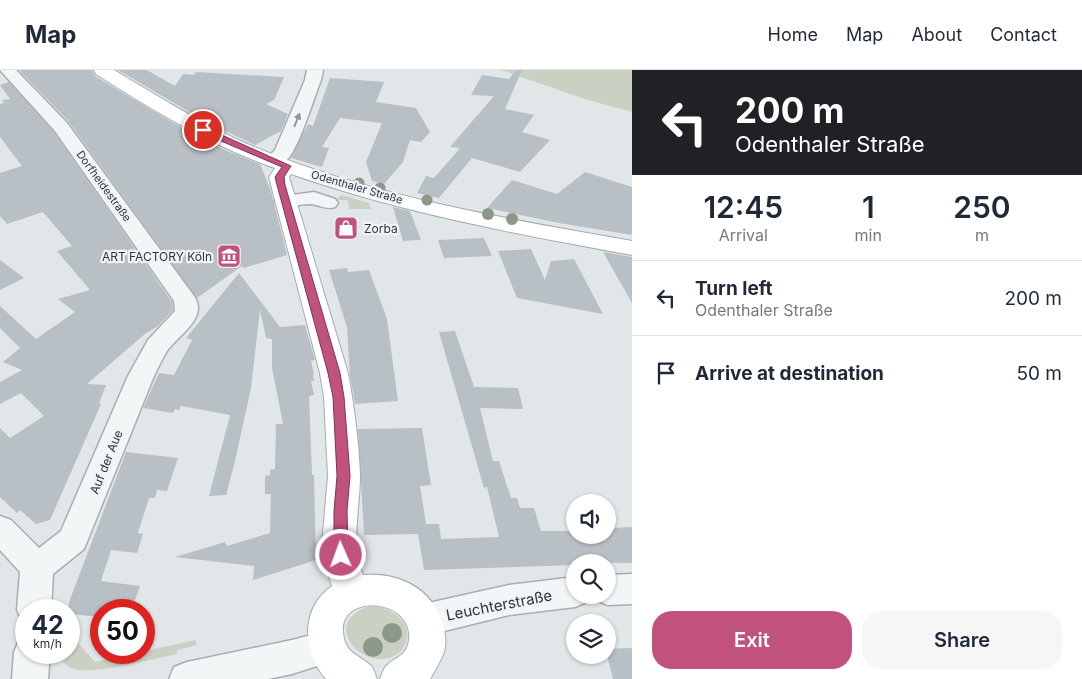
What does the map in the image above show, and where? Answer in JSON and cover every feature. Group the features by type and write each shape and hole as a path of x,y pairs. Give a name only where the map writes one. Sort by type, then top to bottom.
{"main road":[{"name":"Odenthaler Straße","path":"102,70 189,123 280,163 407,202 632,248"},
{"path":"280,163 280,177 285,201 334,373 338,397 344,476 339,544 342,565 352,592"},
{"path":"358,679 344,671 332,659 327,647 325,628 329,613 339,601 352,592 367,588 384,589 399,594 413,603 424,620 428,631 427,647 421,661 410,674 399,679"}],"street":[{"name":"Dorfheidestraße","path":"7,70 61,127 186,301 187,311"},
{"path":"280,163 280,157 314,80 315,70"},
{"path":"285,201 314,198 328,203"},
{"name":"Auf der Aue","path":"37,568 73,540 141,376 157,346 182,320 187,311"},
{"path":"0,528 37,568 35,599"},
{"path":"616,590 632,589"},
{"name":"Leuchterstraße","path":"424,620 509,600 566,593"},
{"path":"187,679 283,660 327,647"},
{"path":"30,679 31,664"}],"shaded area":[{"path":"501,70 632,70 632,112 588,100"},
{"path":"341,195 369,203 371,209 349,209 348,200 336,200"},
{"path":"371,606 388,610 402,620 406,627 408,635 406,643 400,652 388,658 374,658 362,654 352,645 347,635 347,624 355,614"},
{"path":"195,640 197,645 177,650 177,654 155,659 155,649"},
{"path":"80,645 90,656 90,664 133,664 91,670 79,670 65,664 80,664"}],"building":[{"path":"19,70 92,70 95,76 182,128 227,151 260,164 271,191 287,255 244,268 242,266 197,298 69,122"},
{"path":"118,70 147,70 175,86 183,74 194,75 196,72 284,77 274,100 266,104 288,114 281,131 255,145 206,122"},
{"path":"516,70 522,70 505,109 534,115 522,132 550,140 520,172 472,158 439,198 417,193 426,176 434,178 460,148 450,147 494,96 471,95 482,75 509,79"},
{"path":"330,78 384,82 376,102 416,108 430,132 421,142 410,140 403,162 384,184 372,181 366,162 382,123 340,118 322,147 329,148 322,167 291,158 308,124 313,126"},
{"path":"9,82 54,132 172,302 173,310 158,326 146,333 87,384 106,385 99,403 101,404 50,520 36,524 20,510 17,513 0,497 0,428 10,438 44,416 21,393 0,404 0,382 22,370 3,362 20,348 0,328 0,306 36,339 75,312 58,299 90,290 57,251 72,246 43,212 7,224 0,216 0,173 22,166 0,137 0,104 4,103 2,100 10,99 0,85"},
{"path":"585,172 632,187 632,235 559,223 487,208 512,180 557,194"},
{"path":"393,207 410,211 421,240 403,241"},
{"path":"484,238 492,256 444,258 438,240"},
{"path":"531,249 545,280 551,261 574,259 603,314 517,298 498,251"},
{"path":"603,252 632,257 632,303"},
{"path":"0,260 24,278 0,290"},
{"path":"347,268 348,272 369,270 387,319 398,401 355,404 350,376 347,327 329,270"},
{"path":"239,273 280,327 305,325 315,360 311,361 314,381 311,381 314,395 309,396 312,475 314,475 316,560 253,580 254,566 175,557 225,542 227,546 270,533 271,494 265,494 265,476 270,475 270,470 275,469 276,424 283,424 272,368 272,339 266,338 260,310 251,388 226,495 209,496 230,415 181,406 179,410 175,409 173,413 143,408 159,373 174,375 192,340 186,338"},
{"path":"455,331 474,387 518,388 523,409 480,408 493,461 499,461 511,498 517,498 520,508 534,508 541,531 566,531 566,544 616,544 616,528 632,527 632,563 616,563 616,554 566,554 566,565 424,570 418,534 364,535 358,429 422,428 431,485 420,486 426,524 439,524 441,539 499,537 487,487 484,488 439,332"},
{"path":"126,452 178,458 167,491 157,490 155,498 149,498 138,533 143,534 137,553 111,550 101,581 140,586 135,599 90,599 90,616 80,615 80,599 70,599"},
{"path":"632,648 632,679 613,679 609,664 616,664 616,649"}],"place":[{"name":"Zorba","path":"346,228"},
{"name":"ART FACTORY Köln","path":"229,256"}],"route":[{"path":"203,130 287,166 280,177 281,185 334,373 338,397 344,476 340,511 339,544 341,555"}]}
